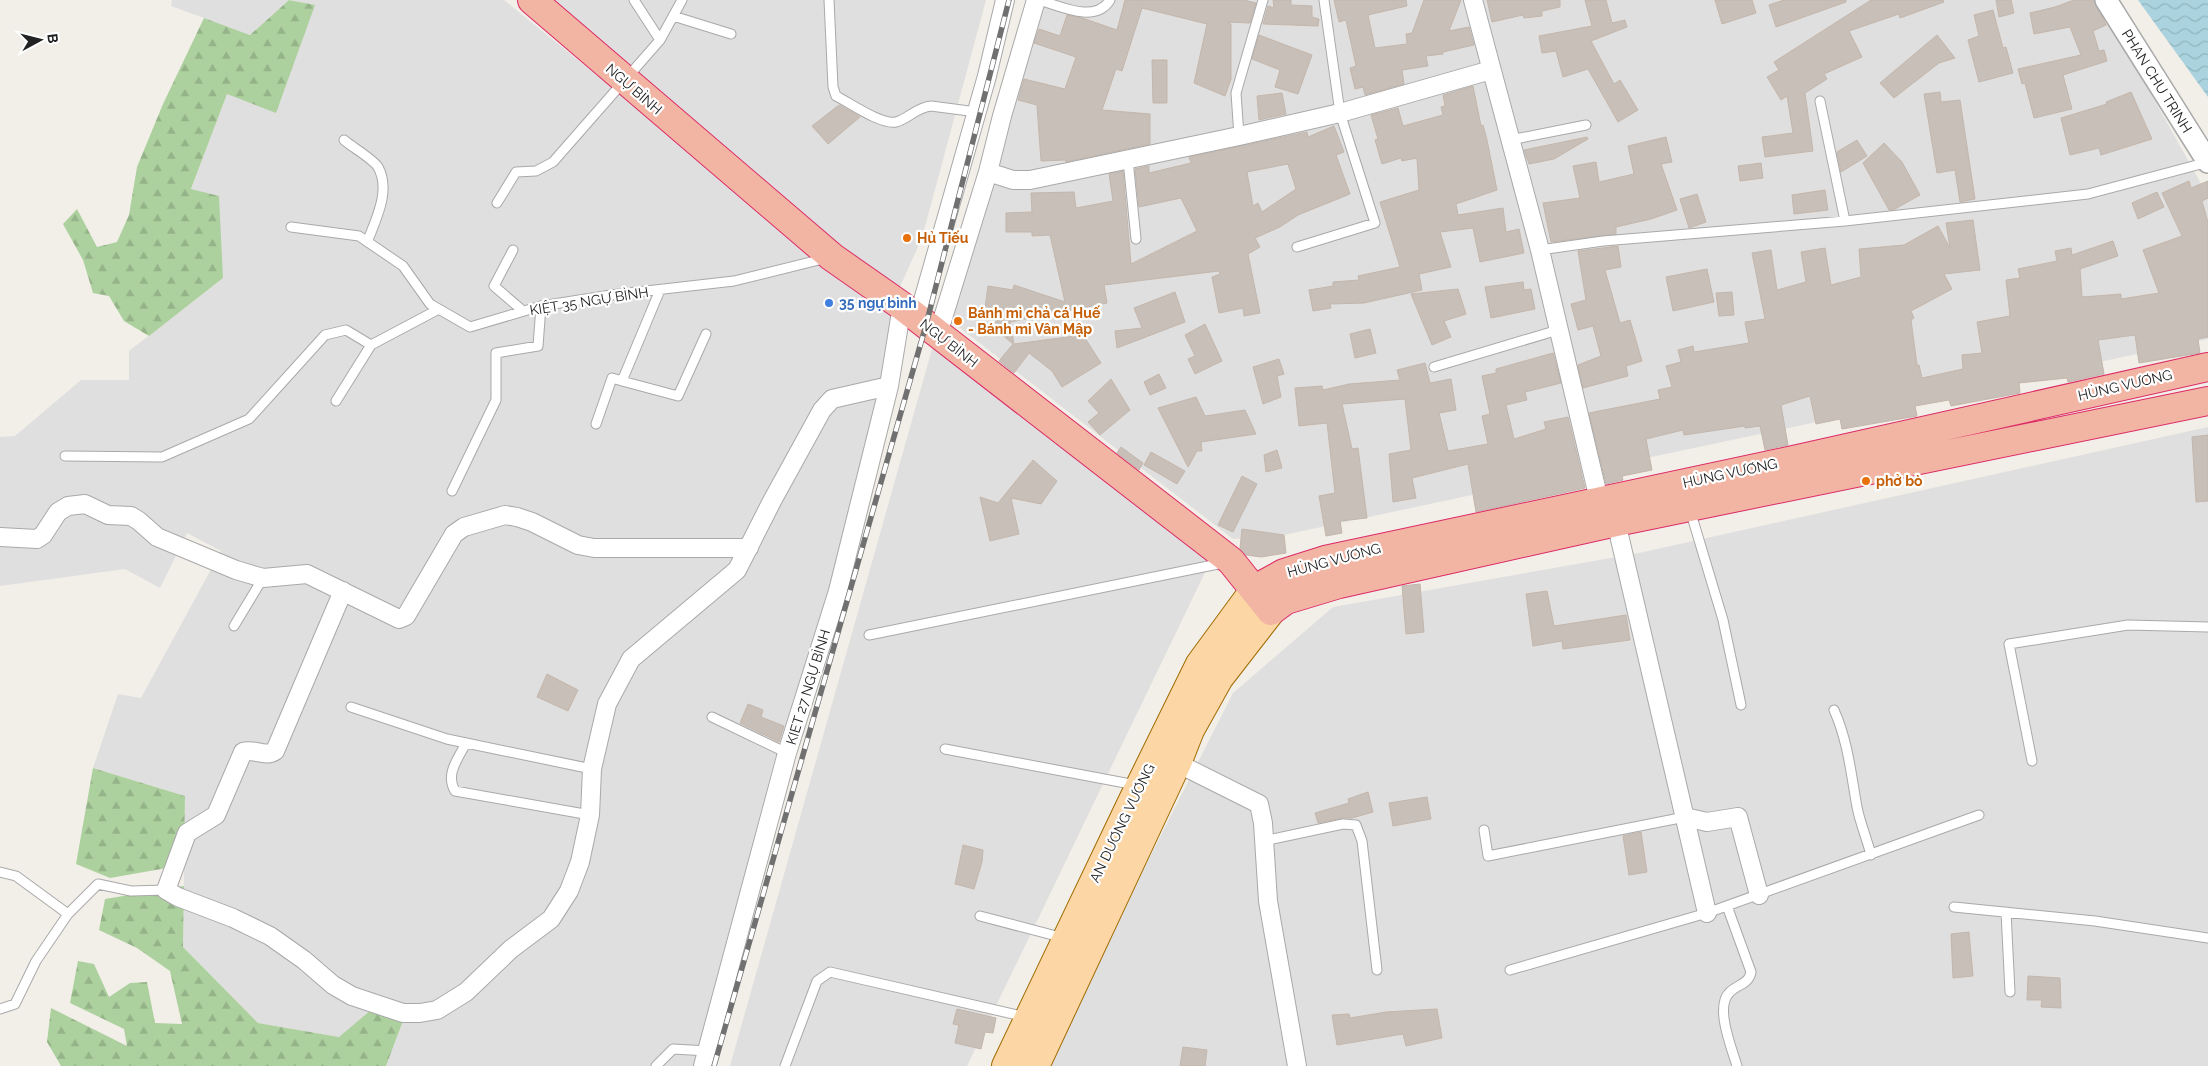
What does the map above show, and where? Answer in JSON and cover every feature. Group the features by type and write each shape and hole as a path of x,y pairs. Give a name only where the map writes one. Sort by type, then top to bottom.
{"highway":[{"name":"NGỰ BÌNH","path":"532,0 625,82 832,257 919,319 1231,561 1271,611"},
{"name":"HÙNG VƯƠNG","path":"1255,589 1284,573 1325,560 1599,500 1789,461 2208,367"},
{"name":"HÙNG VƯƠNG","path":"1271,611 1286,600 1339,584 1616,522 2208,401"}],"main road":[{"name":"AN DƯƠNG VƯƠNG","path":"1006,1066 1200,664 1255,589"},
{"name":"AN DƯƠNG VƯƠNG","path":"1035,1066 1177,763 1190,730 1219,678 1271,611"}],"street":[{"path":"919,319 977,112 1005,0"},
{"path":"919,319 988,172 1002,116 1037,0"},
{"path":"1473,0 1540,250 1599,500"},
{"name":"PHAN CHU TRINH","path":"2106,0 2208,162"},
{"path":"988,172 1013,180 1030,180 1340,113 1491,70"},
{"name":"KIET 27 NGỰ BÌNH","path":"706,1058 787,753 838,591 888,386 919,319"},
{"path":"343,591 275,751 267,754 247,750 243,752 216,815 187,834 166,890 178,897 233,918 270,936 304,960 333,985 352,996 403,1013 420,1014 436,1010 466,992 511,950 551,919 569,891 580,862 590,814 592,770 607,704 632,659 737,570 822,410 832,399 838,396 888,386"},
{"path":"0,537 37,539 43,535 58,512 68,506 85,504 108,516 131,516 157,537 236,570 263,578 307,574 399,619 406,616 454,534 464,528 505,515 532,522 578,545 594,548 749,548"},
{"path":"1616,522 1707,913"},
{"path":"1177,763 1259,804 1264,824 1268,901 1297,1066"},
{"path":"1685,817 1707,822 1738,817 1759,895"}],"lane":[{"path":"634,0 660,40"},
{"path":"497,203 516,172 536,172 553,162 660,40 682,0"},
{"path":"828,0 833,87 836,96 885,122 897,122 924,106 977,112"},
{"path":"1037,0 1084,13 1099,11 1110,0"},
{"path":"1239,136 1236,93 1263,0"},
{"path":"1297,247 1375,223 1340,113 1324,0"},
{"path":"673,16 731,34"},
{"path":"1820,101 1845,221"},
{"path":"1510,140 1586,125"},
{"path":"344,140 378,167 383,186 380,206 368,240"},
{"path":"1128,160 1136,240"},
{"path":"1540,250 1638,237 1845,221 2088,194 2208,162"},
{"name":"KIỆT 35 NGỰ BÌNH","path":"291,227 359,236 368,240 403,266 430,304 470,328 541,306 734,281 832,257"},
{"path":"513,250 494,286 523,311"},
{"path":"622,381 660,290"},
{"path":"452,491 496,400 496,353 538,346 541,306"},
{"path":"336,401 371,345 440,310"},
{"path":"65,456 162,457 249,419 325,335 346,330 371,345"},
{"path":"1434,367 1558,330"},
{"path":"596,424 612,378 678,396 706,334"},
{"path":"1690,507 1723,620 1741,705"},
{"path":"869,635 1231,561"},
{"path":"234,626 263,578"},
{"path":"2032,762 2009,644 2128,625 2208,627"},
{"path":"351,707 447,739 592,770"},
{"path":"1834,710 1850,760 1858,809 1871,855"},
{"path":"712,717 787,753"},
{"path":"466,743 450,774 450,783 455,791 590,814"},
{"path":"945,748 1140,786"},
{"path":"1510,970 1707,913 1979,815"},
{"path":"1484,830 1488,856 1685,817"},
{"path":"1264,841 1343,824 1356,825 1362,841 1377,970"},
{"path":"0,872 16,876 68,914"},
{"path":"0,1009 15,1004 36,962 68,914 98,884 131,891 166,890"},
{"path":"1727,906 1751,972 1747,982 1729,992 1723,1009 1724,1020 1737,1066"},
{"path":"1954,907 2095,921 2208,938"},
{"path":"2006,912 2010,992"},
{"path":"980,916 1067,939"},
{"path":"785,1066 817,981 830,972 1029,1017"},
{"path":"656,1066 673,1049 706,1058"}],"shaded area":[{"path":"172,0 289,0 250,35 171,6"},
{"path":"290,0 504,0 901,322 831,588 778,747 693,1066 386,1066 403,1021 339,1037 258,1023 183,947 185,796 93,768 118,694 141,698 221,551 187,533 160,588 125,569 0,586 0,437 15,436 81,380 129,380 129,351 223,278 191,190 227,93 275,112 314,5"},
{"path":"538,0 986,0 922,238 898,291 631,80"},
{"path":"1026,0 2092,0 2137,69 2208,196 2208,339 1279,536 1233,539 942,314"},
{"path":"934,342 1212,558 967,1066 730,1066"},
{"path":"2208,427 2208,1066 1044,1066 1233,693 1333,607 1639,553"}],"green space":[{"path":"289,0 315,5 276,113 227,94 191,189 219,196 223,278 149,336 124,321 109,296 93,293 83,260 63,224 77,209 97,247 117,242 129,215 137,167 163,104 204,18 250,35"},
{"path":"93,768 185,796 184,865 110,878 76,864"},
{"path":"184,886 183,947 258,1023 339,1037 371,1010 403,1021 386,1066 61,1066 47,1042 51,1008 127,1046 124,1029 70,1003 78,961 94,964 109,997 130,983 147,982 155,1023 182,1024 170,971 137,948 99,930 105,899"}],"water":[{"path":"2138,0 2208,0 2208,97"}],"building":[{"path":"1125,0 1244,0 1256,3 1250,23 1228,22 1231,24 1231,79 1225,96 1194,83 1207,24 1142,8 1122,71 1116,69 1102,110 1150,114 1150,144 1066,162 1065,160 1041,161 1037,105 1018,100 1024,79 1065,89 1076,57 1034,43 1039,29 1060,36 1067,15 1117,30"},
{"path":"1273,0 1291,0 1291,5 1312,6 1312,17 1319,19 1318,26 1263,24 1268,6 1274,8"},
{"path":"1334,0 1406,0 1407,6 1368,15 1375,48 1407,44 1406,34 1412,33 1424,0 1461,0 1449,31 1469,27 1474,45 1443,52 1443,54 1426,56 1428,66 1402,70 1404,84 1365,95 1363,87 1355,89 1350,68 1356,66 1346,20 1339,22"},
{"path":"1487,0 1560,0 1560,7 1542,11 1542,16 1524,18 1523,15 1492,22"},
{"path":"1585,0 1606,0 1612,23 1625,20 1627,27 1591,41 1614,84 1620,80 1638,110 1618,122 1588,69 1563,77 1556,51 1542,53 1539,36 1592,26"},
{"path":"1715,0 1752,0 1756,13 1722,24"},
{"path":"1784,0 1846,0 1846,2 1776,27 1769,5"},
{"path":"1871,0 1943,0 1944,2 1900,18 1899,14 1849,31 1862,57 1824,74 1827,79 1805,93 1813,151 1765,157 1762,137 1793,133 1787,96 1781,100 1767,77 1779,70 1774,62"},
{"path":"1996,0 2011,0 2014,13 1999,17"},
{"path":"2074,0 2094,0 2106,25 2093,31 2099,51 2104,50 2107,61 2063,75 2072,109 2034,118 2025,83 2022,84 2018,69 2081,55 2070,27 2034,34 2030,13"},
{"path":"1993,10 2003,48 2006,47 2013,73 1979,82 1968,40 1979,36 1974,15"},
{"path":"1259,35 1312,55 1298,94 1275,87 1280,70 1252,59"},
{"path":"1937,35 1955,58 1939,63 1894,98 1880,83"},
{"path":"1152,60 1167,60 1167,103 1153,103"},
{"path":"1473,86 1497,190 1456,204 1458,215 1503,208 1506,232 1519,229 1524,253 1480,262 1473,228 1440,232 1451,267 1419,274 1422,290 1364,303 1330,304 1331,308 1313,311 1309,290 1333,286 1333,282 1359,280 1358,276 1400,267 1380,202 1419,190 1417,158 1402,161 1401,158 1382,164 1375,140 1378,139 1371,115 1398,108 1403,126 1443,115 1441,107 1445,106 1443,95"},
{"path":"1940,92 1941,102 1960,100 1975,199 1960,202 1955,170 1937,173 1924,94"},
{"path":"2131,92 2152,139 2101,155 2099,148 2070,155 2061,118 2107,104 2106,102"},
{"path":"1282,93 1286,114 1259,120 1257,96"},
{"path":"839,105 860,117 828,144 812,126"},
{"path":"1334,126 1344,152 1336,155 1350,194 1298,215 1280,227 1255,238 1260,247 1248,254 1260,313 1244,316 1243,308 1219,313 1212,277 1220,274 1219,271 1104,285 1107,303 1010,322 1014,344 1083,335 1101,363 1062,387 1052,371 1029,353 1014,373 999,361 1013,344 992,326 1005,311 985,308 988,286 1013,290 1014,285 1065,302 1050,235 1032,236 1032,232 1006,232 1006,213 1032,212 1031,193 1074,192 1076,208 1113,201 1109,174 1123,171 1131,264 1197,231 1181,198 1139,207 1135,169 1149,166 1149,173 1191,163 1189,157 1307,132 1308,137","holes":["1288,164 1296,189 1262,212 1258,203 1253,206 1247,172"]},
{"path":"1587,137 1588,139 1554,159 1529,164 1524,150"},
{"path":"1666,137 1672,162 1661,164 1677,210 1651,219 1616,227 1616,234 1551,242 1543,203 1580,198 1573,166 1596,162 1599,182 1634,174 1628,146"},
{"path":"1857,140 1867,156 1841,172 1837,152"},
{"path":"1884,143 1902,162 1920,195 1895,209 1889,210 1863,163"},
{"path":"1761,163 1763,178 1740,181 1738,166"},
{"path":"2189,181 2191,188 2208,181 2208,198 2202,201 2208,222 2208,337 2198,339 2200,353 2139,363 2135,335 2098,340 2104,374 2068,382 2067,378 2019,383 2020,393 1951,406 1949,400 1915,406 1917,416 1842,429 1840,419 1816,424 1810,396 1781,405 1788,445 1765,450 1760,426 1745,428 1745,426 1684,435 1683,430 1646,439 1652,470 1622,476 1623,480 1606,484 1589,413 1660,399 1658,390 1672,387 1666,366 1681,362 1678,350 1693,346 1694,352 1749,343 1745,322 1765,319 1752,253 1771,250 1777,290 1806,282 1801,252 1825,248 1831,285 1861,277 1859,249 1904,245 1938,226 1950,248 1946,223 1973,220 1980,270 1944,274 1952,289 1911,311 1914,318 1911,320 1917,365 1919,365 1922,378 1963,369 1962,355 1982,353 1977,322 2010,316 2006,280 2020,278 2018,269 2057,261 2055,251 2071,248 2072,255 2113,241 2118,256 2080,269 2082,297 2121,294 2121,299 2159,293 2143,250 2182,236 2162,193"},
{"path":"1825,190 1828,210 1794,214 1792,195"},
{"path":"2157,192 2164,207 2138,219 2132,203"},
{"path":"1697,194 1706,222 1689,228 1680,199"},
{"path":"1618,246 1621,267 1605,270 1620,323 1630,320 1642,361 1626,366 1628,376 1583,388 1578,365 1601,356 1593,326 1578,330 1571,304 1586,300 1578,251"},
{"path":"1707,269 1714,302 1673,311 1666,277"},
{"path":"1523,282 1524,290 1531,289 1535,309 1491,318 1485,287"},
{"path":"1458,289 1466,314 1444,321 1451,337 1432,345 1411,294"},
{"path":"1175,292 1185,322 1117,348 1115,331 1142,328 1134,308"},
{"path":"1732,292 1734,315 1719,316 1716,293"},
{"path":"1205,324 1222,361 1195,374 1188,359 1195,356 1185,335"},
{"path":"1370,329 1376,353 1355,358 1350,334"},
{"path":"1553,353 1561,383 1525,392 1527,400 1506,405 1514,439 1546,429 1544,422 1568,417 1585,488 1476,512 1468,464 1412,478 1416,498 1393,502 1389,454 1411,450 1405,399 1342,404 1352,449 1358,448 1367,518 1340,521 1342,533 1326,536 1319,496 1335,493 1327,423 1299,426 1295,388 1322,386 1323,390 1349,384 1400,380 1397,370 1425,363 1430,383 1451,379 1456,410 1439,413 1448,451 1488,444 1482,416 1490,414 1482,376 1496,373 1496,369"},
{"path":"1279,359 1284,374 1277,376 1281,397 1263,404 1253,367"},
{"path":"1159,374 1166,388 1150,395 1144,382"},
{"path":"1111,379 1130,410 1100,435 1088,422 1099,413 1088,401"},
{"path":"1196,397 1205,416 1245,410 1256,434 1201,442 1202,451 1197,451 1188,467 1158,408"},
{"path":"2208,435 2208,501 2196,502 2192,437"},
{"path":"1121,447 1143,463 1139,470 1117,453"},
{"path":"1277,450 1282,468 1266,472 1264,455"},
{"path":"1151,452 1185,471 1177,484 1144,465"},
{"path":"1033,460 1057,481 1041,504 1011,498 1019,534 990,541 980,497 998,503"},
{"path":"1242,476 1257,484 1233,532 1218,525"},
{"path":"1242,529 1284,535 1286,553 1261,557 1246,555 1240,548"},
{"path":"1420,584 1424,632 1406,634 1402,586"},
{"path":"1547,591 1554,626 1626,615 1630,640 1563,649 1562,641 1533,646 1526,594"},
{"path":"547,674 578,690 568,711 537,697"},
{"path":"748,704 763,710 761,717 784,726 779,742 740,723"},
{"path":"1368,792 1373,812 1352,818 1318,823 1315,813 1349,803 1348,799"},
{"path":"1427,797 1431,819 1393,826 1389,803"},
{"path":"1641,832 1647,872 1629,875 1623,836"},
{"path":"963,845 983,850 982,862 974,889 955,884"},
{"path":"1969,932 1973,976 1953,978 1951,934"},
{"path":"2028,976 2060,978 2061,1008 2041,1007 2042,1000 2027,1000"},
{"path":"957,1009 996,1018 993,1033 985,1032 981,1049 955,1043 959,1025 953,1024"},
{"path":"1437,1009 1442,1038 1406,1046 1403,1034 1337,1045 1332,1015 1349,1014 1350,1018 1386,1012"},
{"path":"1183,1047 1207,1050 1205,1066 1180,1066"}],"railway":[{"path":"714,1066 926,325 1009,0"}],"place":[{"name":"Hủ Tiếu","path":"907,238"},
{"name":"35 ngự bình","path":"829,303"},
{"name":"Bánh mì chả cá Huế - Bánh mì Vân Mập","path":"958,321"},
{"name":"phở bò","path":"1866,481"}]}
